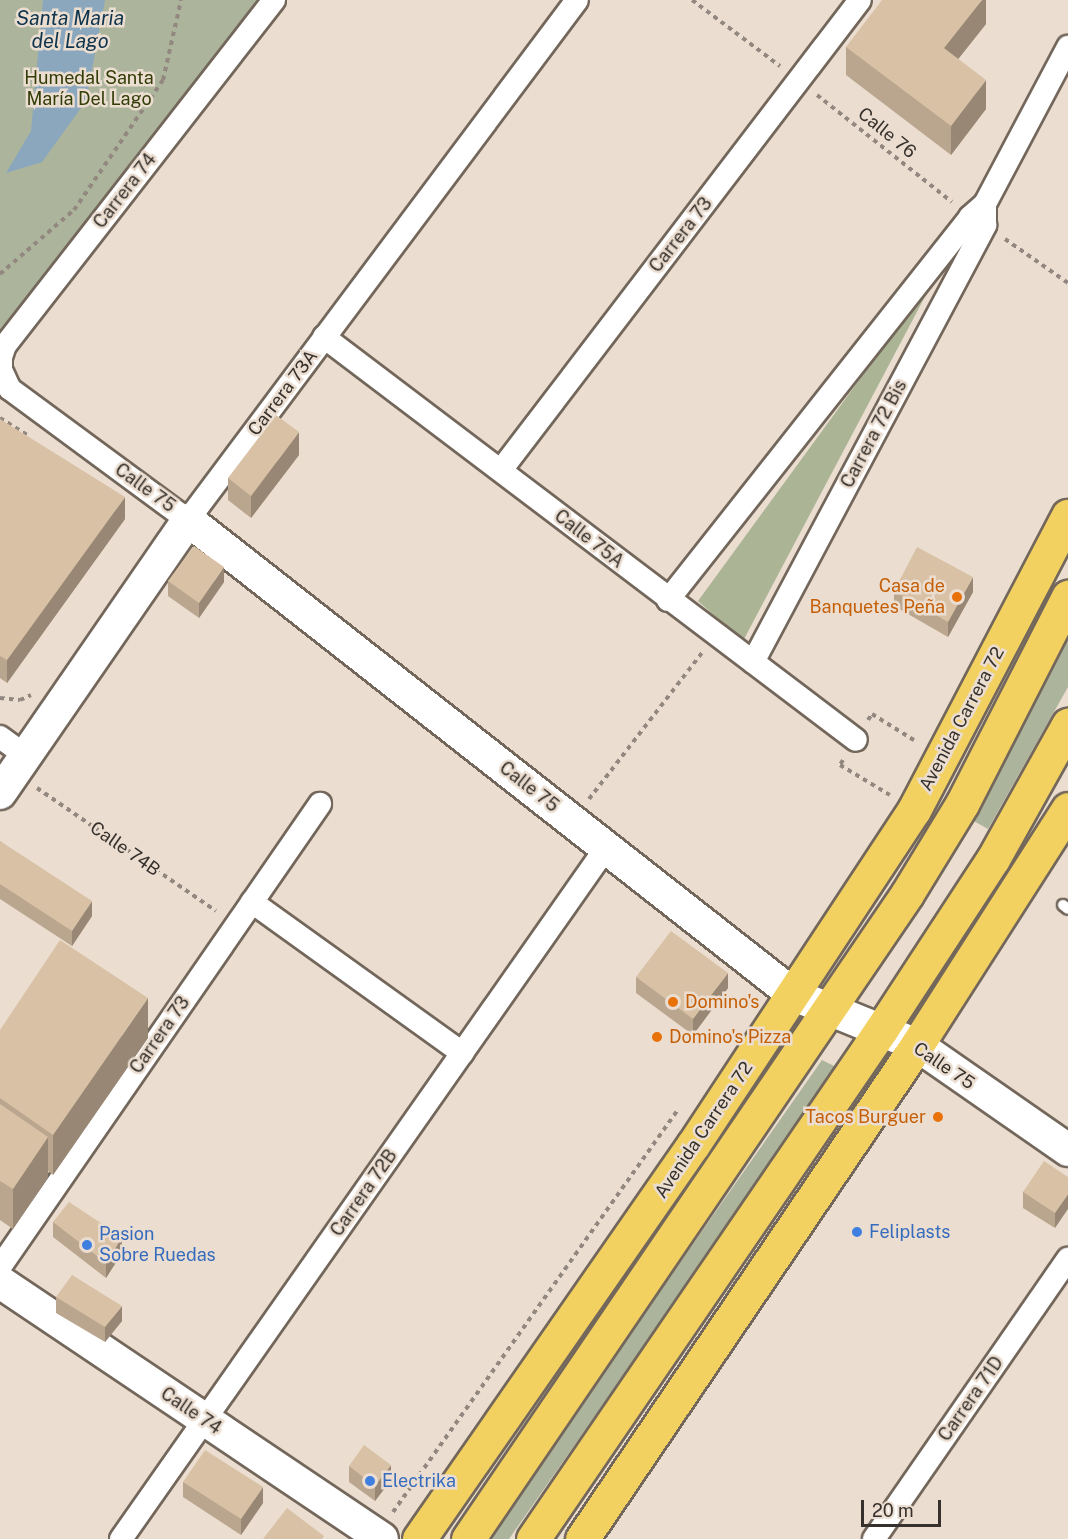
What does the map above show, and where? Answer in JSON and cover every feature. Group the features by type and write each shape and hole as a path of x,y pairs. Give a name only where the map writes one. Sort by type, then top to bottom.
{"highway":[{"name":"Avenida Carrera 72","path":"419,1539 794,995 914,810 1068,516"},
{"name":"Avenida Carrera 72","path":"468,1539 831,1010 962,804 1068,597"},
{"path":"533,1539 881,1030 993,859 1068,725"},
{"path":"582,1539 917,1045 1068,809"},
{"path":"611,1496 653,1363"}],"street":[{"name":"Carrera 74","path":"9,389 1,370 5,345 274,0"},
{"name":"Carrera 73A","path":"13,774 188,520 577,0"},
{"name":"Carrera 73","path":"501,470 861,0"},
{"name":"Carrera 72 Bis","path":"753,662 1068,47"},
{"name":"Carrera 72 Bis","path":"668,600 980,215"},
{"name":"Calle 75A","path":"324,337 501,470 668,600 856,740"},
{"name":"Calle 75","path":"9,389 188,520 794,995 917,1045 1068,1150"},
{"path":"0,737 13,774"},
{"name":"Carrera 73","path":"0,1267 320,804"},
{"name":"Carrera 72B","path":"121,1539 606,848"},
{"path":"252,902 462,1053"},
{"name":"Carrera 71D","path":"874,1539 1068,1260"},
{"name":"Calle 74","path":"0,1282 379,1537"}],"path":[{"path":"0,274 74,210 163,80 181,0"},
{"name":"Calle 76","path":"692,0 1068,283"},
{"path":"0,418 30,436"},
{"path":"588,800 716,634"},
{"path":"0,698 21,700 39,691"},
{"path":"914,810 840,765 872,714 943,758"},
{"name":"Calle 74B","path":"13,774 236,925"},
{"path":"379,1537 680,1106"}],"green space":[{"name":"Humedal Santa María Del Lago","path":"0,0 273,0 0,350"},
{"path":"938,272 743,641 698,601"},
{"path":"1068,636 1068,687 988,829 972,820"},
{"path":"822,1060 838,1068 509,1539 486,1539"}],"water":[{"name":"Santa Maria del Lago","path":"43,0 105,0 86,101 42,162 6,173 31,131"}],"building":[{"path":"882,0 982,0 944,48 986,80 951,126 846,47"},
{"path":"276,415 299,432 251,496 228,478"},
{"path":"0,419 125,497 7,660 0,656"},
{"path":"194,546 224,567 199,603 168,581"},
{"path":"917,547 973,577 948,622 894,591"},
{"path":"0,841 92,901 72,931 0,884"},
{"path":"671,931 728,973 693,1019 636,977"},
{"path":"60,940 148,998 53,1135 0,1098 0,1030"},
{"path":"0,1104 48,1137 13,1189 0,1181"},
{"path":"1044,1161 1068,1177 1068,1194 1055,1213 1023,1192"},
{"path":"69,1202 122,1237 106,1263 53,1222"},
{"path":"72,1275 122,1306 105,1327 56,1297"},
{"path":"364,1445 391,1465 375,1486 349,1466"},
{"path":"205,1450 263,1487 241,1519 183,1482"},
{"path":"287,1508 324,1536 322,1539 263,1539"}],"place":[{"name":"Casa de Banquetes Peña","path":"957,597"},
{"name":"Domino's","path":"673,1002"},
{"name":"Domino's Pizza","path":"657,1037"},
{"name":"Tacos Burguer","path":"938,1117"},
{"name":"Feliplasts","path":"857,1232"},
{"name":"Pasion Sobre Ruedas","path":"87,1245"},
{"name":"Electrika","path":"370,1481"}]}
